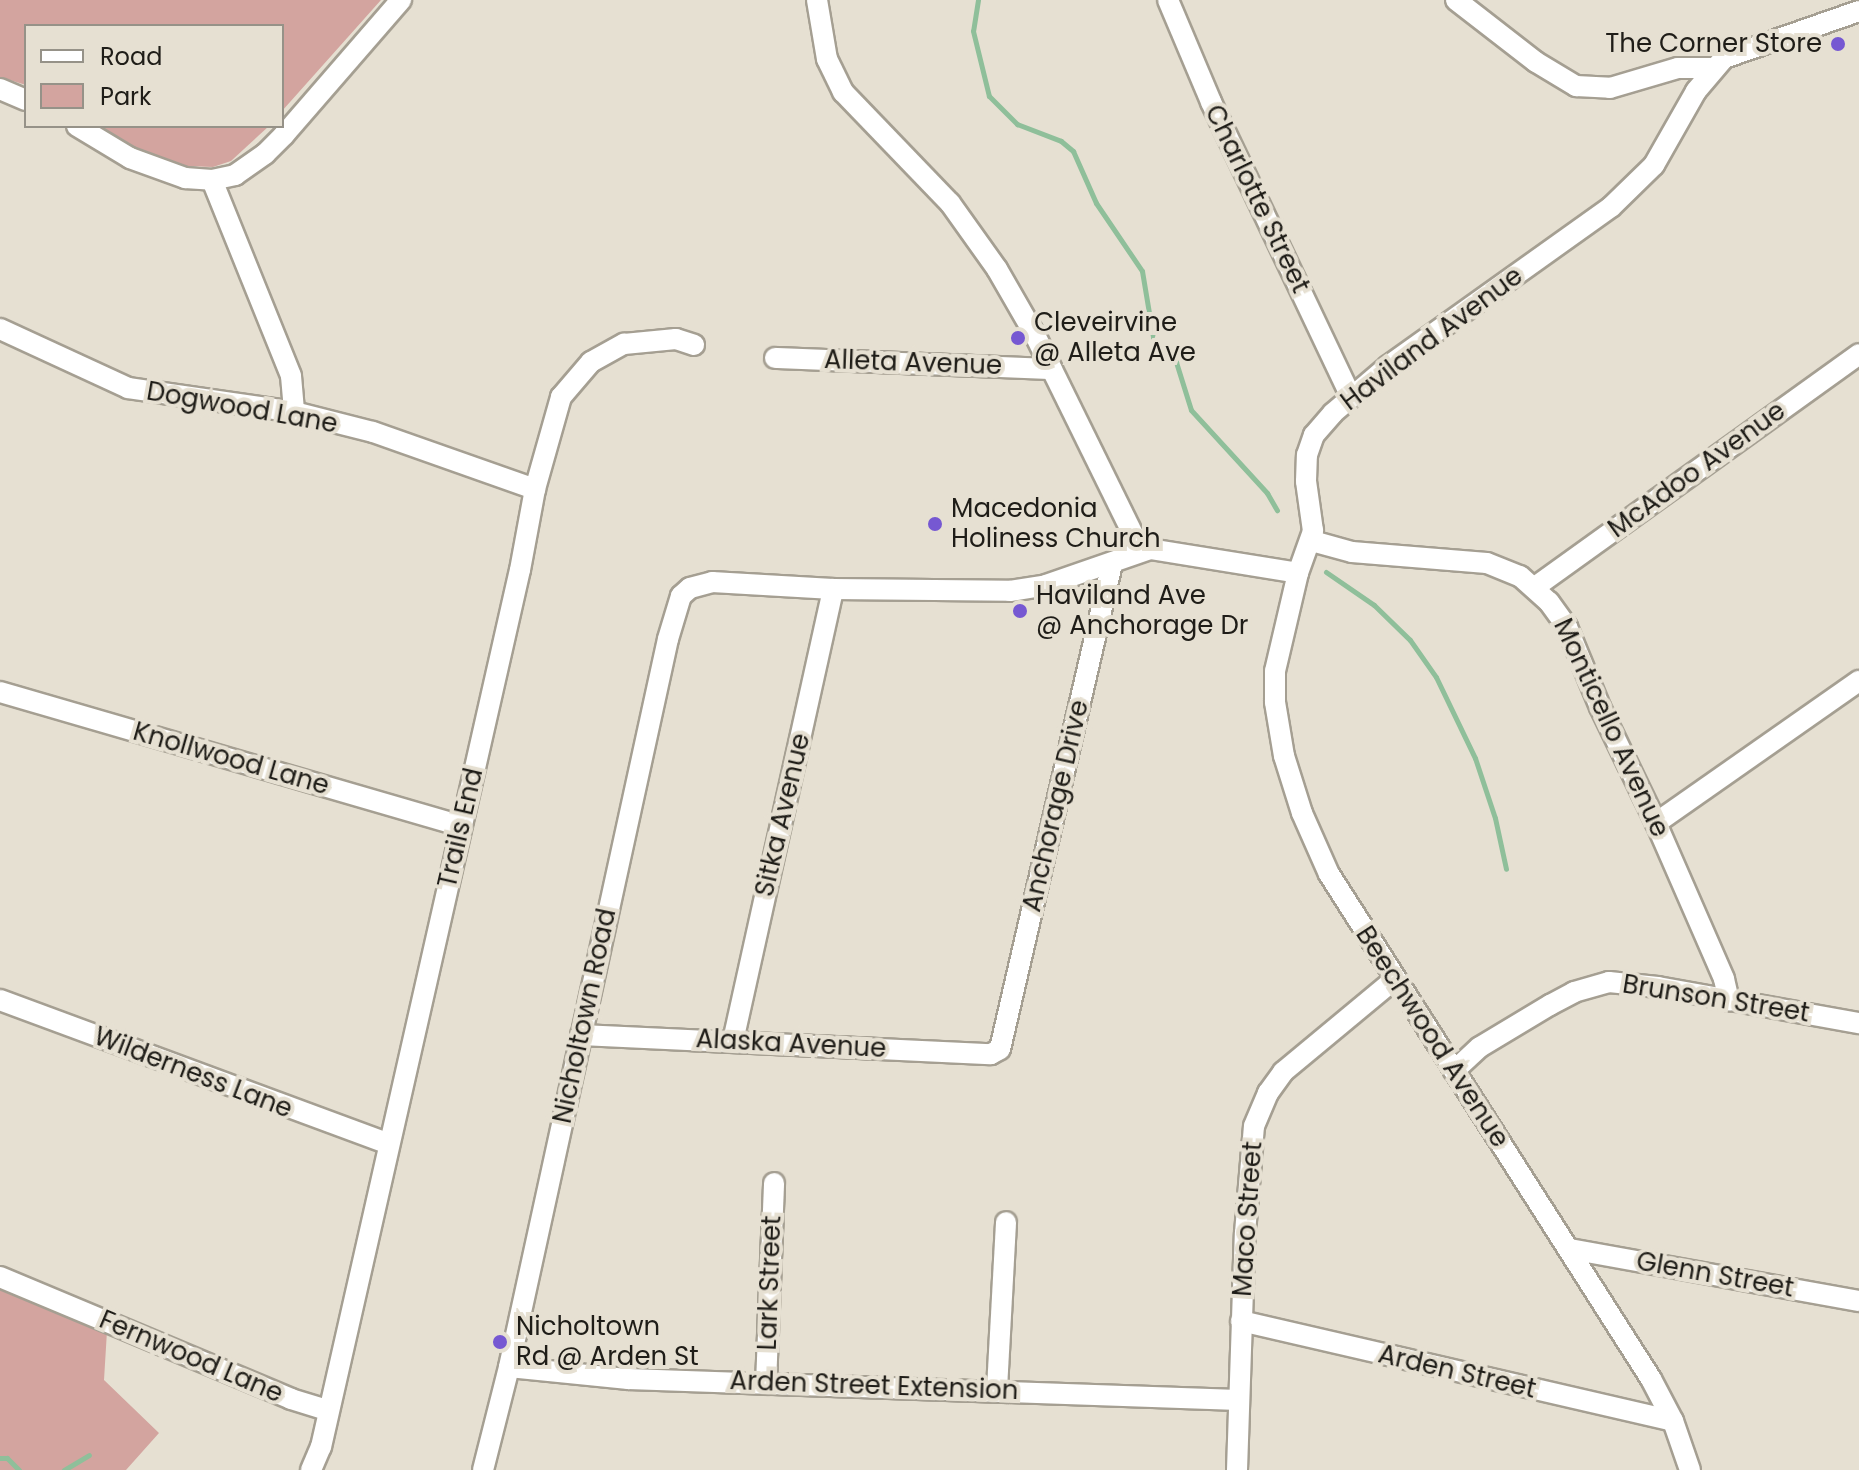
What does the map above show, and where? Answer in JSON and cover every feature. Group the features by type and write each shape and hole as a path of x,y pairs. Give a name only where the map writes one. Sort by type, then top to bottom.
{"street":[{"path":"80,128 130,158 185,178 212,180 235,175 265,154 401,0"},
{"path":"817,0 827,59 843,92 933,184 968,226 997,269 1052,369 1141,550"},
{"name":"Charlotte Street","path":"1168,0 1211,102 1350,395"},
{"path":"1456,0 1536,62 1576,86 1610,88 1678,68 1713,68"},
{"name":"Haviland Avenue","path":"1298,573 1312,541 1307,455 1314,435 1350,395 1619,200 1654,165 1713,68 1734,52 1859,11"},
{"path":"0,89 24,99"},
{"path":"212,180 291,376 294,412"},
{"name":"Dogwood Lane","path":"0,329 128,388 154,395 294,412 373,432 535,489"},
{"name":"Trails End","path":"326,1410 520,570 535,489 561,397 591,362 624,344 676,339 694,345"},
{"name":"McAdoo Avenue","path":"1535,587 1859,354"},
{"name":"Alleta Avenue","path":"775,358 1052,369"},
{"name":"Monticello Avenue","path":"1312,541 1352,552 1487,563 1506,569 1535,587 1567,627 1600,707 1656,823 1724,979 1729,1000"},
{"path":"833,589 1010,591 1046,585 1141,550 1298,573"},
{"name":"Anchorage Drive","path":"1000,1049 1112,563"},
{"name":"Beechwood Avenue","path":"1298,573 1275,671 1275,702 1284,756 1302,813 1329,874 1394,980 1651,1379 1673,1421 1690,1470"},
{"name":"Nicholtown Road","path":"483,1470 509,1367 681,596 690,588 712,582 833,589"},
{"name":"Sitka Avenue","path":"733,1041 833,589"},
{"path":"1656,823 1859,681"},
{"name":"Knollwood Lane","path":"0,692 461,826"},
{"name":"Maco Street","path":"1237,1470 1251,1141 1259,1112 1283,1072 1394,980"},
{"name":"Brunson Street","path":"1454,1071 1480,1047 1562,998 1609,982 1858,1022"},
{"name":"Wilderness Lane","path":"0,1000 387,1143"},
{"name":"Alaska Avenue","path":"581,1035 991,1054 1000,1049"},
{"name":"Lark Street","path":"766,1384 774,1183"},
{"path":"997,1389 1006,1222"},
{"name":"Glenn Street","path":"1570,1249 1859,1301"},
{"name":"Fernwood Lane","path":"0,1277 291,1399 326,1410"},
{"name":"Arden Street","path":"1241,1321 1673,1421"},
{"name":"Arden Street Extension","path":"509,1367 628,1379 997,1389 1239,1400"},
{"path":"311,1470 321,1447 326,1410"}],"green space":[{"path":"0,0 381,0 284,109 284,24 24,24 24,84 0,77"},
{"path":"102,128 267,128 231,161 213,167 186,166 134,148"},
{"path":"0,1287 107,1331 104,1380 159,1433 126,1470 0,1470"}],"waterway":[{"path":"978,0 973,31 989,96 1017,124 1061,141 1073,151 1096,203 1142,271 1153,337 1176,362 1191,410 1267,493 1277,510"},
{"path":"1326,572 1374,605 1410,640 1436,677 1475,758 1495,818 1506,869"},
{"path":"64,1470 89,1455"},
{"path":"0,1458 7,1458 19,1470"}],"place":[{"name":"The Corner Store","path":"1838,44"},
{"name":"Cleveirvine @ Alleta Ave","path":"1018,338"},
{"name":"Macedonia Holiness Church","path":"935,524"},
{"name":"Haviland Ave @ Anchorage Dr","path":"1020,611"},
{"name":"Nicholtown Rd @ Arden St","path":"500,1342"}]}
